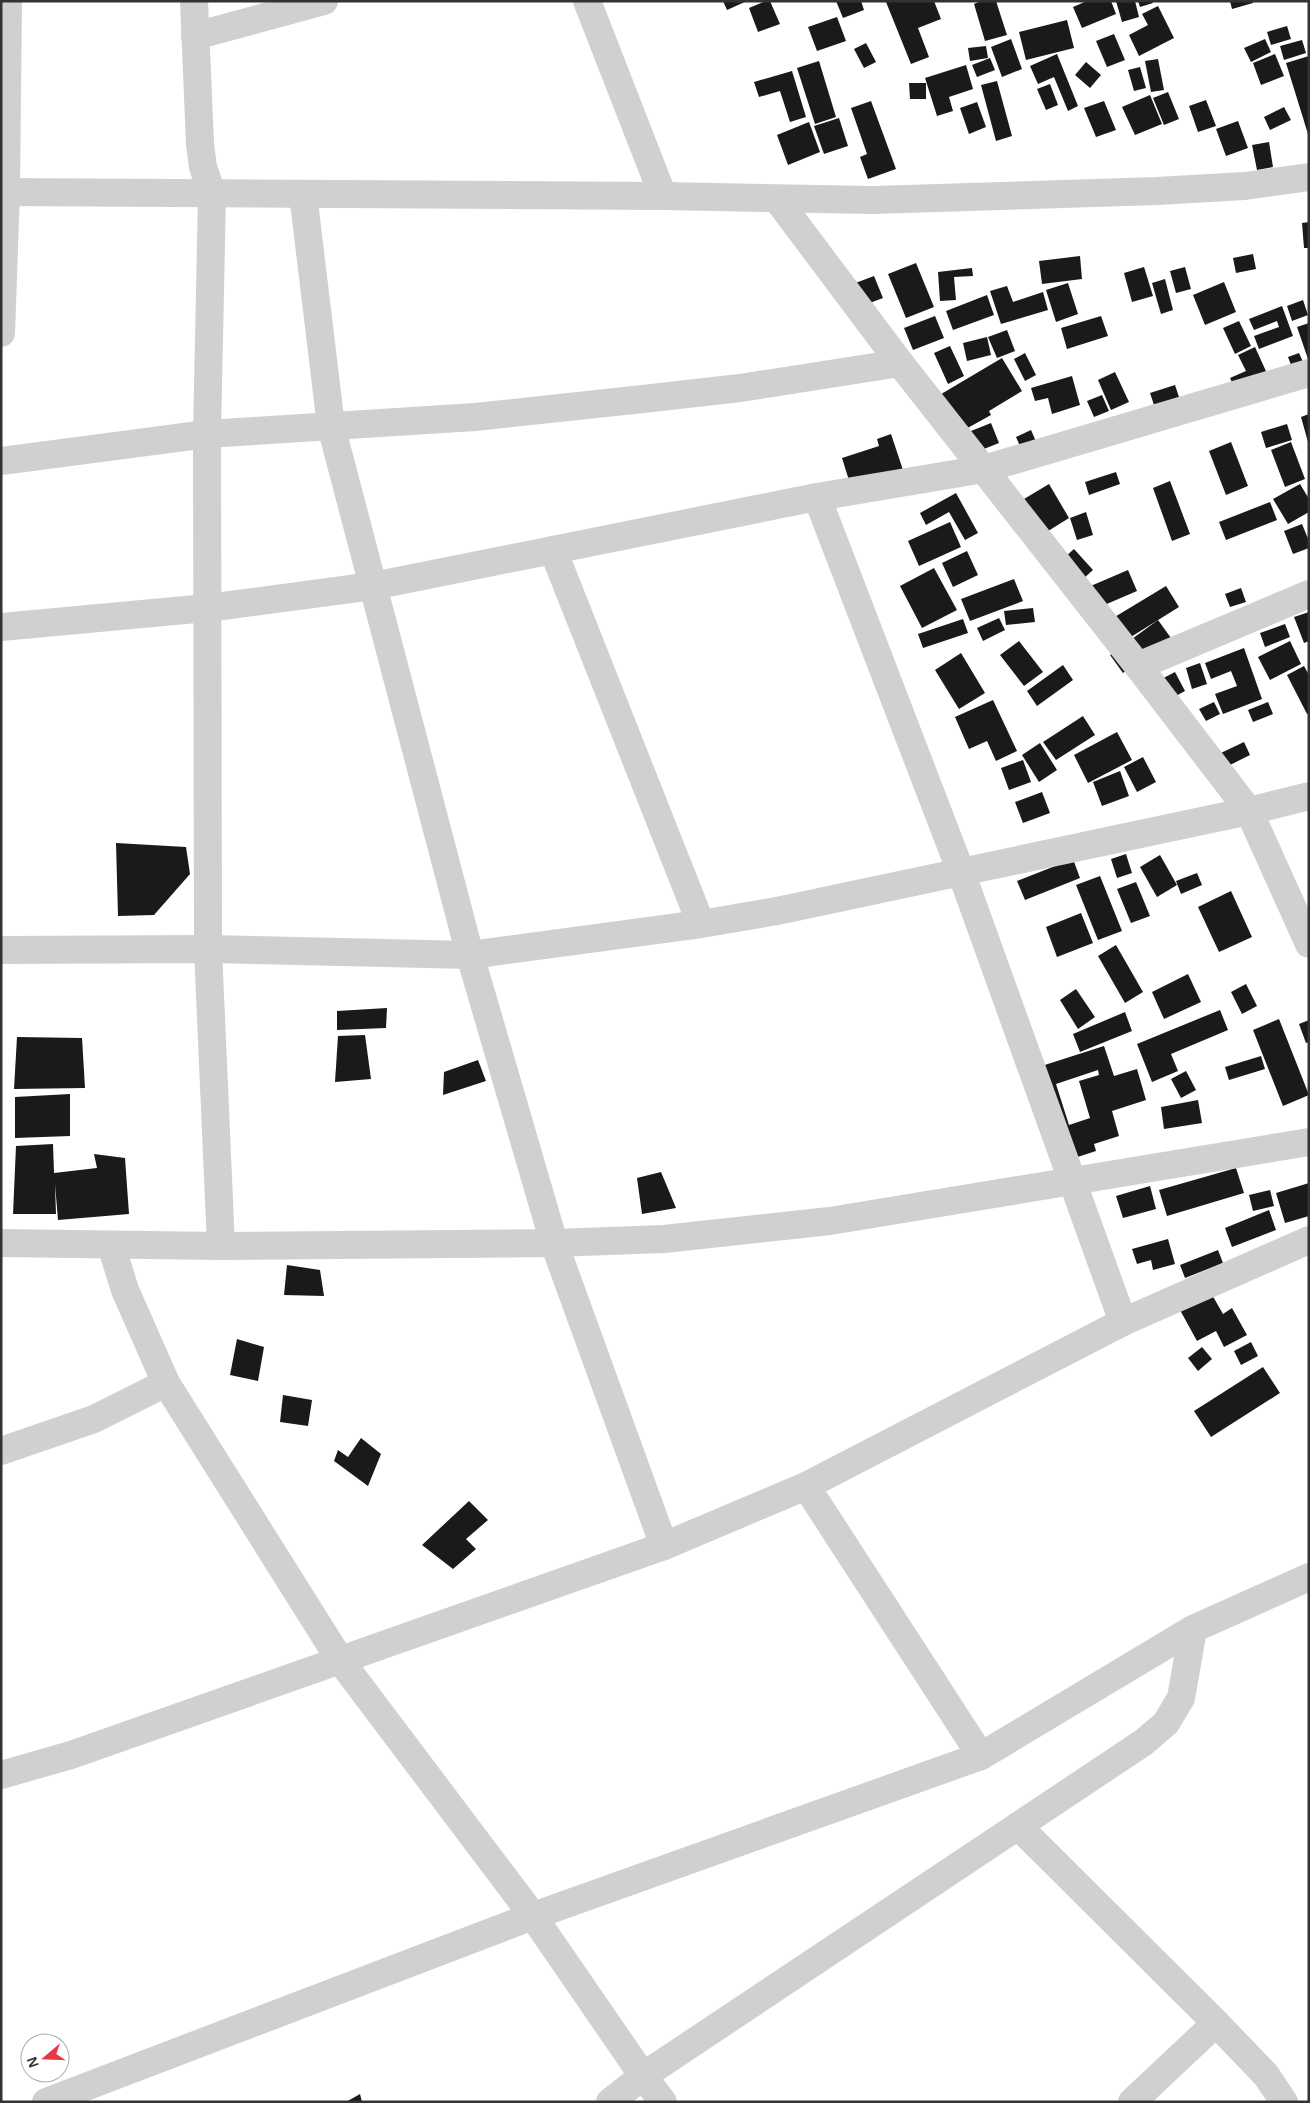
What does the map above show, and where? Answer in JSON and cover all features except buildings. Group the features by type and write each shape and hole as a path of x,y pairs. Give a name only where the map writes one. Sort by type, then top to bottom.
{"street":[{"path":"1,334 8,1"},
{"path":"194,1 200,144 203,167 212,194 207,434 208,949 221,1246"},
{"path":"196,36 324,1"},
{"path":"587,1 663,196"},
{"path":"4,192 663,196 873,200 1157,191 1245,186 1309,177"},
{"path":"303,194 331,426 470,955 554,1243 664,1546"},
{"path":"777,199 900,363 1138,666 1249,811 1309,944"},
{"path":"1,461 207,434 475,417 643,399 740,388 900,363"},
{"path":"1,627 207,608 373,586 817,497 984,469 1309,373"},
{"path":"817,497 961,872 1123,1322"},
{"path":"553,550 701,924"},
{"path":"1138,666 1309,594"},
{"path":"1,950 208,949 470,955 701,924 840,899 1249,811 1309,796"},
{"path":"1,1243 221,1246 554,1243 664,1239 830,1221 1309,1142"},
{"path":"1,1775 71,1755 664,1546 806,1486 1123,1322 1309,1240"},
{"path":"111,1245 125,1290 166,1383 340,1660 533,1916 663,2102"},
{"path":"1,1451 94,1419 166,1383"},
{"path":"806,1486 981,1756"},
{"path":"46,2102 533,1916 981,1756 1193,1629 1309,1576"},
{"path":"610,2102 643,2076 1144,1742 1166,1723 1181,1698 1193,1629"},
{"path":"1018,1826 1216,2023 1266,2075 1284,2102"},
{"path":"1132,2102 1216,2023"}]}
